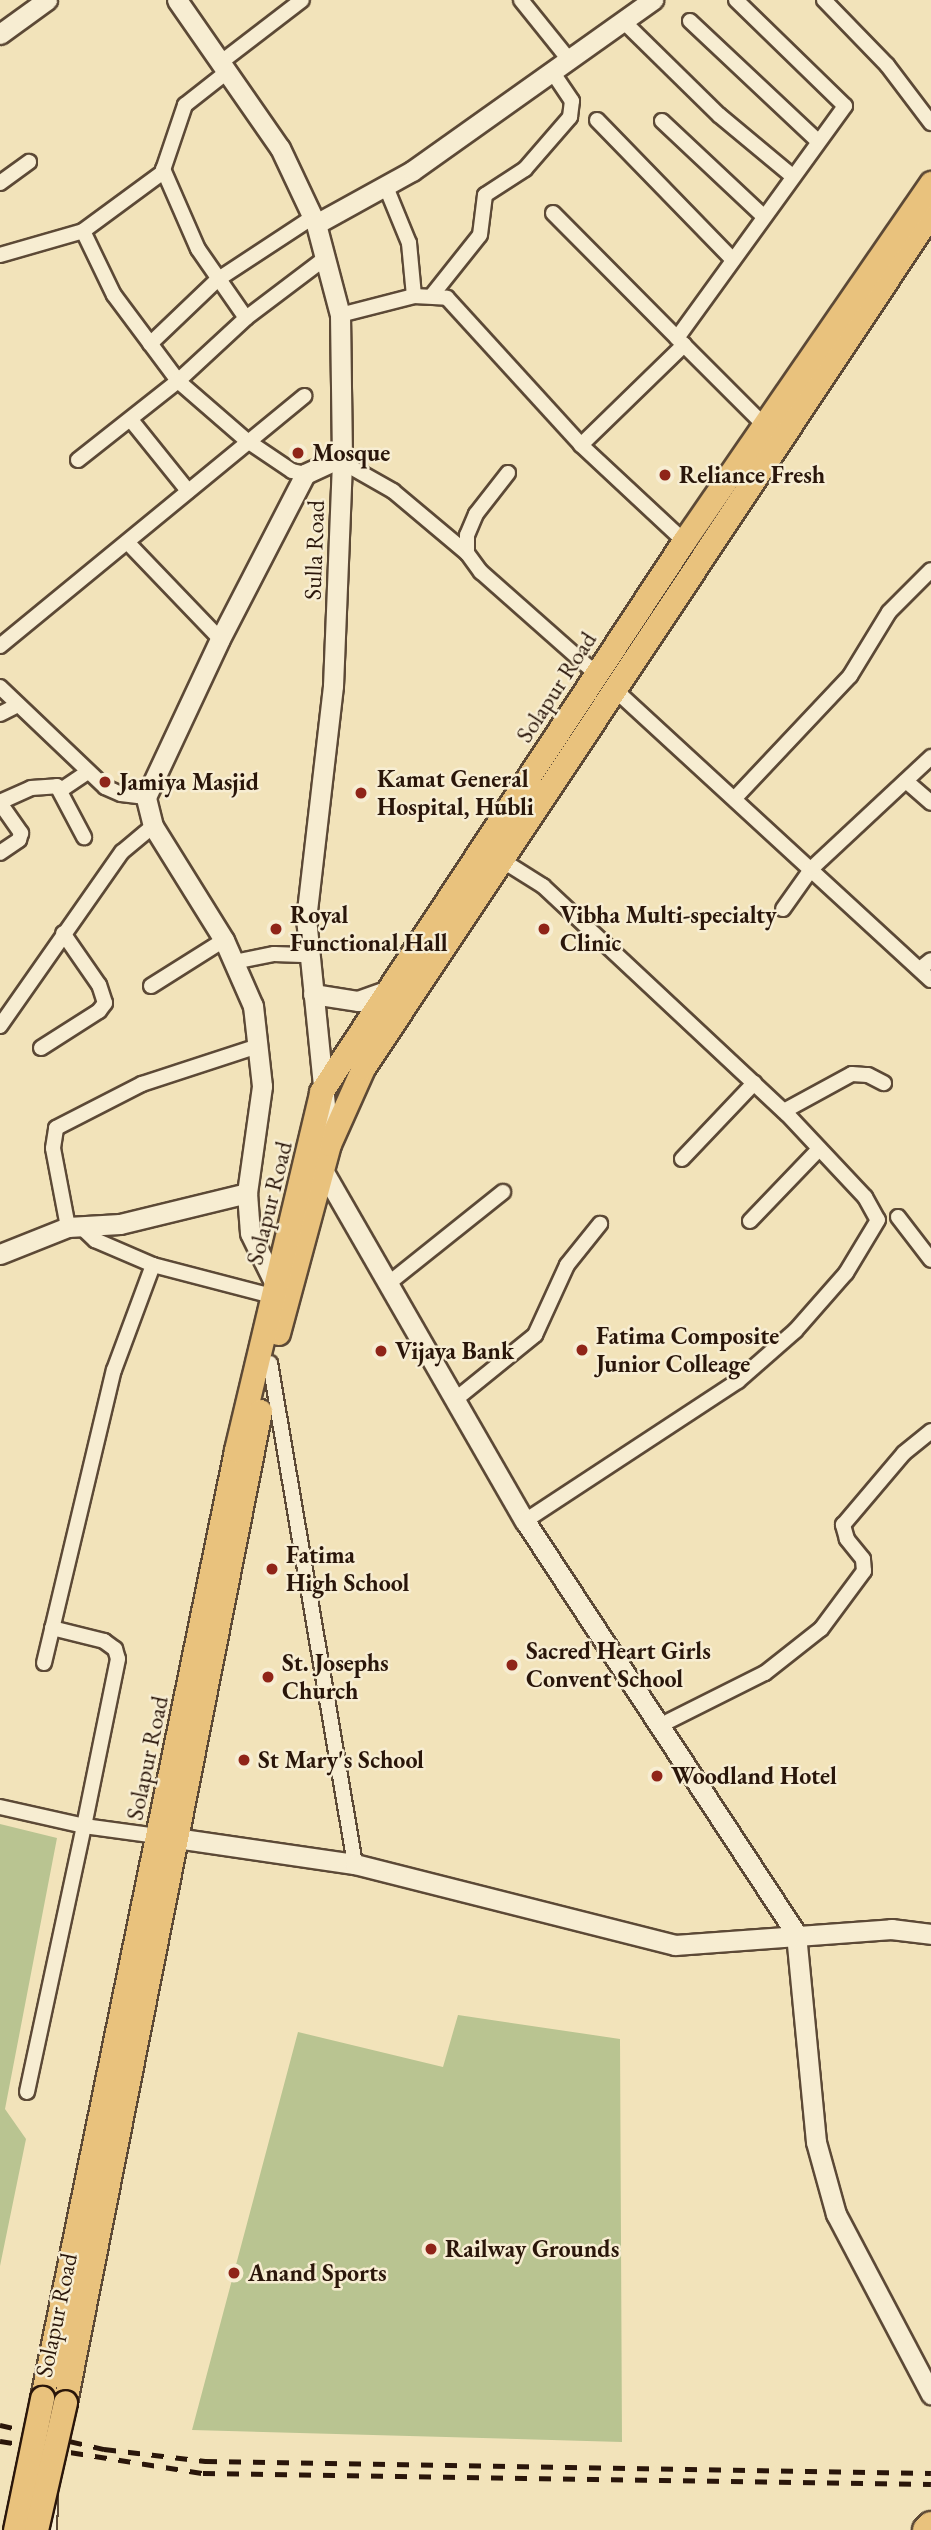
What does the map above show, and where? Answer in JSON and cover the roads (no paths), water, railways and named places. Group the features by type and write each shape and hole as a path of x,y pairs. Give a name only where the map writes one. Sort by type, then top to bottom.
{"highway":[{"path":"926,2530 931,2525"}],"main road":[{"path":"0,34 47,0"},
{"name":"Sulla Road","path":"177,0 280,148 315,221 340,314 342,460 333,686 306,918 321,1093"},
{"path":"315,221 386,187 570,61 648,1"},
{"name":"Solapur Road","path":"36,2530 41,2398 270,1363 320,1153 321,1093 388,990 604,680 684,541 772,433 931,183"},
{"path":"929,221 772,433 604,680 500,859 363,1068 320,1153 389,1283 525,1521 796,1934 816,2142 836,2214 931,2394"},
{"path":"273,1290 250,1233 247,1193 262,1086 253,1006 225,940 153,826 146,797 220,639 305,474 342,460"},
{"path":"313,994 358,1001 388,990"},
{"name":"Solapur Road","path":"37,2475 65,2402 166,1837 273,1290 320,1153"},
{"path":"0,1254 74,1227 120,1224 247,1193"},
{"path":"166,1837 355,1864 675,1945 891,1929 931,1934"},
{"path":"15,2530 37,2475"}],"street":[{"path":"0,255 83,231 154,181 163,169 184,105 302,0"},
{"path":"521,0 570,61"},
{"path":"582,445 680,342 791,175 845,106 736,0"},
{"path":"824,0 887,65 931,123"},
{"path":"623,21 719,115 791,175"},
{"path":"690,21 818,141"},
{"path":"433,294 480,235 485,195 525,169 570,117 572,101 553,73"},
{"path":"597,120 733,260"},
{"path":"662,121 763,216"},
{"path":"0,183 29,162"},
{"path":"163,169 198,249 217,280 246,318"},
{"path":"386,187 409,243 414,296"},
{"path":"553,213 772,433"},
{"path":"150,344 217,280 315,221"},
{"path":"83,231 114,295 178,380 246,440 292,471 305,474"},
{"path":"78,460 131,420 246,318 324,259"},
{"path":"340,314 414,296 433,294 447,298 582,445 684,541"},
{"path":"0,646 129,544 246,440 304,396"},
{"path":"131,420 188,491"},
{"path":"342,460 393,491 467,552 481,572 927,970"},
{"path":"467,552 467,535 476,514 508,473"},
{"path":"129,544 220,639"},
{"path":"735,798 850,676 889,612 931,570"},
{"path":"0,687 86,773 121,794 146,797"},
{"path":"0,714 18,705"},
{"path":"783,909 812,868 931,757"},
{"path":"61,790 86,773"},
{"path":"906,781 931,803"},
{"path":"0,853 19,840 21,834 0,803 32,788 51,785 61,790 84,837"},
{"path":"0,1026 122,852 153,826"},
{"path":"500,859 543,886 784,1111 865,1197 878,1220 846,1273 795,1331 738,1381 525,1521"},
{"path":"41,1048 105,1003 99,985 63,933"},
{"path":"151,985 225,940"},
{"path":"233,962 274,954 309,955"},
{"path":"258,1046 142,1084 56,1128 53,1148 74,1227 96,1240 153,1265 273,1290"},
{"path":"784,1111 852,1074 868,1075 884,1083"},
{"path":"682,1158 754,1083"},
{"path":"750,1221 819,1149"},
{"path":"389,1283 503,1192"},
{"path":"898,1217 931,1260"},
{"path":"456,1399 535,1335 567,1265 600,1224"},
{"path":"44,1663 114,1370 153,1265"},
{"path":"270,1363 355,1864"},
{"path":"661,1725 765,1673 821,1629 864,1571 863,1559 843,1525 904,1453 931,1432"},
{"path":"27,2092 118,1660 115,1649 104,1641 52,1628"},
{"path":"0,1807 83,1826 166,1837"},
{"path":"6,2530 14,2488 37,2475 52,2503 49,2530"}],"railway":[{"path":"0,2425 104,2449 205,2461 931,2473"},
{"path":"0,2441 203,2473 931,2484"}],"place":[{"name":"Mosque","path":"298,453"},
{"name":"Reliance Fresh","path":"665,475"},
{"name":"Jamiya Masjid","path":"105,782"},
{"name":"Kamat General Hospital, Hubli","path":"361,793"},
{"name":"Royal Functional Hall","path":"276,929"},
{"name":"Vibha Multi-specialty Clinic","path":"544,929"},
{"name":"Fatima Composite Junior Colleage","path":"582,1350"},
{"name":"Vijaya Bank","path":"381,1351"},
{"name":"Fatima High School","path":"272,1569"},
{"name":"Sacred Heart Girls Convent School","path":"512,1665"},
{"name":"St. Josephs Church","path":"268,1677"},
{"name":"St Mary's School","path":"244,1760"},
{"name":"Woodland Hotel","path":"657,1776"},
{"name":"Railway Grounds","path":"431,2249"},
{"name":"Anand Sports","path":"234,2273"}]}
